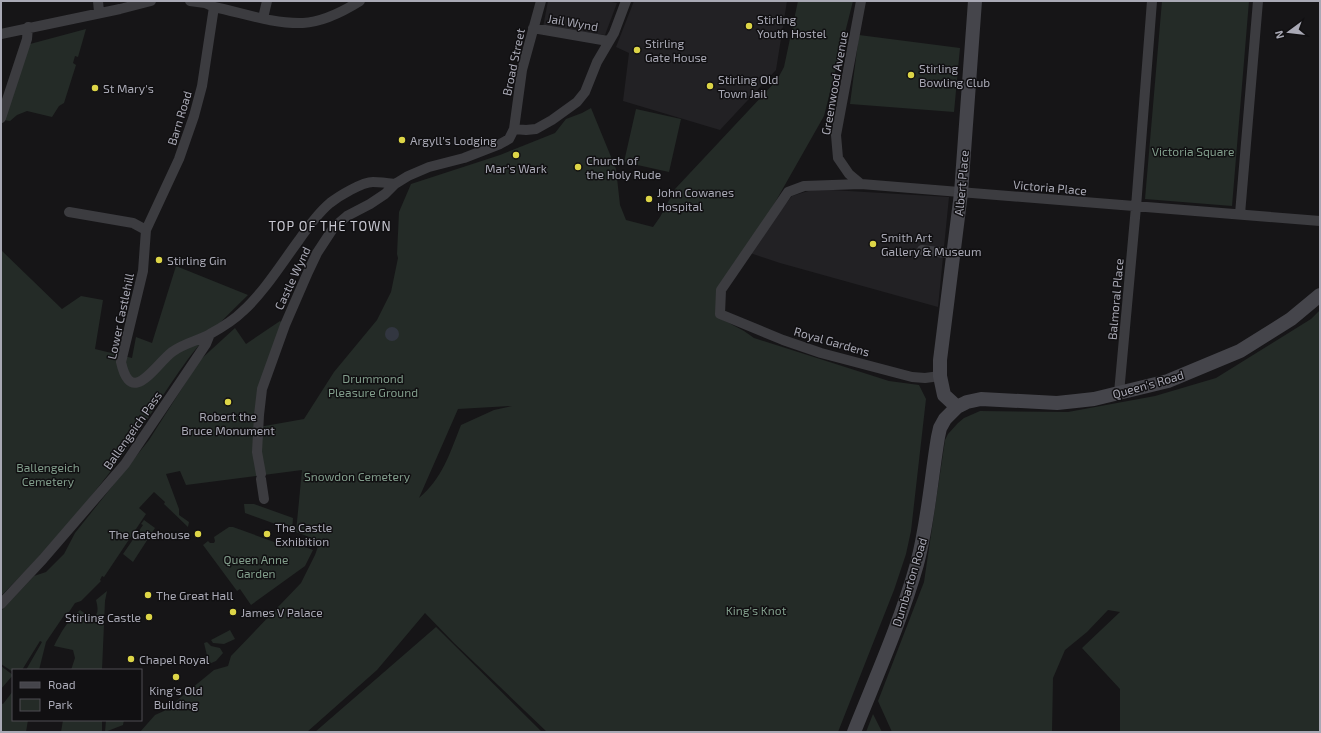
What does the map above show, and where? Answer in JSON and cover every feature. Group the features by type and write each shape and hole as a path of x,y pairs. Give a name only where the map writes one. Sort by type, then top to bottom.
{"main road":[{"name":"Albert Place","path":"957,407 944,395 940,376 940,360 961,193 975,1"},
{"name":"Queen's Road","path":"957,407 967,402 981,399 1057,403 1094,399 1168,381 1240,351 1291,319 1320,295"},
{"name":"Dumbarton Road","path":"854,732 906,599 917,564 924,534 938,437 945,419 957,407"}],"street":[{"path":"98,1 99,12"},
{"path":"1,34 99,12 120,9 150,1"},
{"path":"190,1 205,3 214,7 276,21 304,23 345,10 360,1"},
{"path":"263,18 267,1"},
{"name":"Broad Street","path":"514,129 522,70 541,1"},
{"path":"514,129 536,129 552,120 577,102 585,92 597,62 614,33 626,1"},
{"name":"Greenwood Avenue","path":"861,1 836,135 838,158 849,174 861,184"},
{"path":"1152,1 1136,207 1320,221"},
{"path":"1240,214 1258,1"},
{"name":"Barn Road","path":"146,230 179,160 194,116 202,86 214,7"},
{"path":"1,118 27,39 28,28"},
{"name":"Jail Wynd","path":"533,28 608,41"},
{"name":"Castle Wynd","path":"264,500 258,452 259,415 262,389 285,325 314,259 334,227 347,216 375,201 395,184 408,176 429,167 464,158 500,144 509,139 514,129"},
{"path":"210,334 242,312 259,294 311,223 329,204 348,191 372,182 395,184"},
{"name":"Victoria Place","path":"861,184 1136,207"},
{"name":"Royal Gardens","path":"861,184 804,186 788,192 721,290 720,314 783,340 821,353 912,377 925,378 940,376"},
{"name":"Balmoral Place","path":"1120,393 1136,207"},
{"path":"69,212 133,223 146,230"},
{"name":"Lower Castlehill","path":"146,230 143,271 121,362 128,380 136,383 144,380 171,353 184,345 210,334"},
{"path":"922,250 954,254"},
{"name":"Ballengeich Pass","path":"1,604 44,559 125,464 206,344 210,334"}],"shaded area":[{"path":"548,1 606,1 617,3 605,35 543,27"},
{"path":"634,1 787,1 776,70 720,130 623,101 629,53 616,47"},
{"path":"815,189 949,197 938,307 780,263 747,252 792,196"},
{"path":"389,327 395,327 399,331 399,337 395,341 389,341 385,337 385,331"}],"green space":[{"path":"798,1 853,1 824,116 769,213 716,291 716,316 754,338 889,381 919,385 926,399 911,531 906,554 894,590 838,732 547,732 454,643 425,613 377,670 307,732 140,732 155,715 164,711 214,670 228,666 231,656 301,583 315,555 320,541 296,532 302,470 186,485 180,471 166,474 179,509 179,515 189,522 188,527 154,492 139,508 146,514 104,577 102,576 101,581 81,601 75,603 69,612 65,614 46,642 39,669 27,669 42,642 40,641 23,669 12,669 12,671 1,664 1,611 34,576 46,572 64,554 75,533 149,440 200,360 235,328 246,344 280,321 285,325 268,370 259,427 304,419 334,372 377,320 391,292 398,258 399,212 411,184 500,155 555,133 566,119 591,108 616,169 620,205 626,220 653,227 675,189 777,80 784,67","holes":["512,406 494,410 461,425 449,455 434,483 419,498 458,409"]},
{"name":"Victoria Square","path":"1162,1 1249,1 1232,206 1145,199"},
{"path":"86,29 78,57 75,56 73,63 76,65 64,103 59,106 52,117 27,111 17,115 10,121 4,120 30,44"},
{"path":"859,35 960,48 954,112 850,104"},
{"path":"636,109 681,119 669,172 624,162"},
{"name":"Ballengeich Cemetery","path":"1,250 62,309 81,296 103,300 95,349 132,358 136,337 152,343 176,266 248,295 195,350 126,451 89,499 46,549 1,596"},
{"path":"1320,310 1320,732 1120,732 1120,689 1082,648 1120,612 1108,610 1087,632 1065,650 1053,678 1052,732 892,732 878,701 924,582 945,440 948,434 958,423 964,418 980,411 1068,412 1155,396 1216,378 1311,319"},
{"path":"244,504 254,504 293,518 292,530 245,513"},
{"path":"144,520 155,528 133,562 123,554 143,525 141,524"},
{"name":"Queen Anne Garden","path":"229,527 233,527 288,547 290,541 313,550 305,566 251,605 240,589 237,591 203,545 208,541 210,543 214,543 214,537"},
{"path":"107,591 105,601 102,669 71,669 75,658 73,650 54,646 65,626 80,610 93,619 98,610 96,600"},
{"path":"436,627 542,732 315,732"},
{"path":"230,630 235,639 224,644 213,643 211,640"},
{"path":"207,642 211,646 220,648 223,653 216,661 209,664 204,643"},
{"path":"1,666 12,674 12,676 1,689"},
{"path":"12,692 12,721 28,721 26,732 1,732 1,703 3,704"},
{"path":"873,714 882,732 866,732"},
{"path":"63,721 102,721 102,732 61,732"},
{"path":"106,721 124,721 123,725 105,732"}],"place":[{"name":"Stirling Youth Hostel","path":"749,26"},
{"name":"Stirling Gate House","path":"637,50"},
{"name":"Stirling Bowling Club","path":"911,75"},
{"name":"Stirling Old Town Jail","path":"710,86"},
{"name":"St Mary's","path":"95,88"},
{"name":"Argyll's Lodging","path":"402,140"},
{"name":"Mar's Wark","path":"516,155"},
{"name":"Church of the Holy Rude","path":"578,167"},
{"name":"John Cowanes Hospital","path":"649,199"},
{"name":"Smith Art Gallery & Museum","path":"873,244"},
{"name":"Stirling Gin","path":"159,260"},
{"name":"Robert the Bruce Monument","path":"228,402"},
{"name":"The Gatehouse","path":"198,534"},
{"name":"The Castle Exhibition","path":"267,534"},
{"name":"The Great Hall","path":"148,595"},
{"name":"James V Palace","path":"233,612"},
{"name":"Stirling Castle","path":"149,617"},
{"name":"Chapel Royal","path":"131,659"},
{"name":"King's Old Building","path":"176,677"}],"district":[{"name":"TOP OF THE TOWN","path":"330,226"}],"park label":[{"name":"Drummond Pleasure Ground","path":"373,385"},
{"name":"Snowdon Cemetery","path":"357,476"},
{"name":"King's Knot","path":"756,610"}]}
